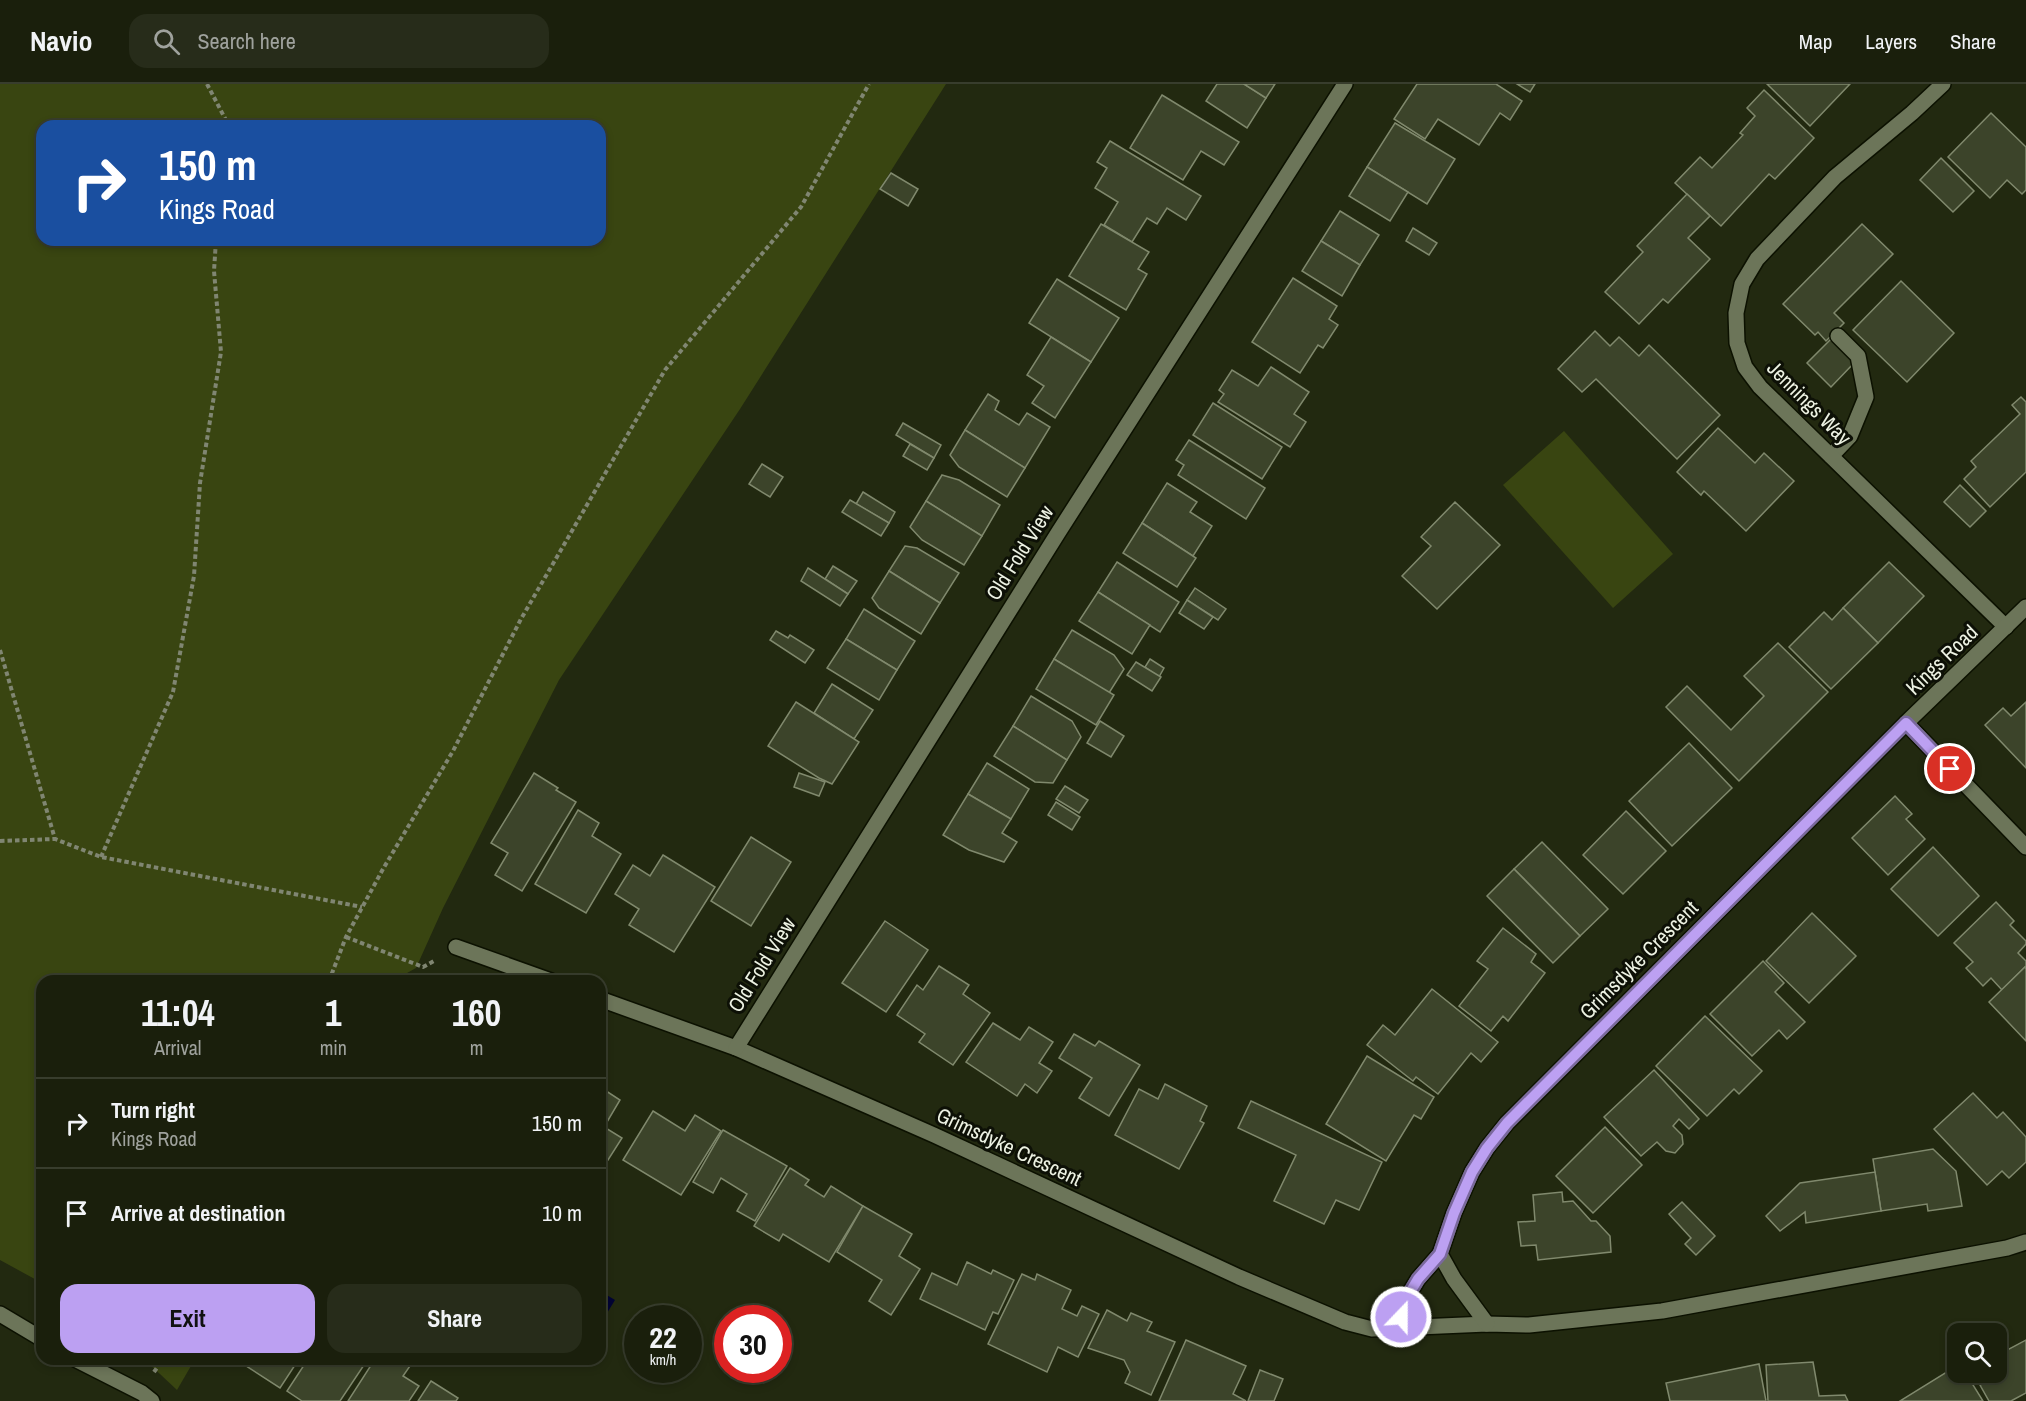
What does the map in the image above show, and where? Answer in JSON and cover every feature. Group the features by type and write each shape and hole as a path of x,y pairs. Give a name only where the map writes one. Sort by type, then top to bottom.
{"street":[{"name":"Old Fold View","path":"736,1048 1058,533 1345,84"},
{"name":"Jennings Way","path":"1943,84 1835,177 1757,259 1742,284 1736,313 1737,344 1745,367 1760,387 2006,627"},
{"path":"1831,456 1850,436 1866,397 1858,356 1838,336"},
{"name":"Kings Road","path":"2026,607 1906,723 2026,847"},
{"name":"Grimsdyke Crescent","path":"1399,1329 1403,1304 1418,1279 1440,1254 1454,1213 1472,1172 1507,1123 1906,723"},
{"path":"456,947 533,975"},
{"name":"Grimsdyke Crescent","path":"606,1001 736,1048 934,1135 1239,1277 1345,1322 1372,1329 1487,1324 1528,1325 1662,1311 2007,1248 2026,1242"},
{"path":"1440,1254 1454,1279 1487,1324"},
{"path":"0,1314 36,1335"},
{"path":"87,1365 142,1393 152,1401"}],"path":[{"path":"207,84 226,120"},
{"path":"331,975 346,937 362,907 453,751 521,619 665,370 801,207 869,84"},
{"path":"101,857 173,692 194,576 200,483 221,352 214,271 216,246"},
{"path":"0,650 56,839"},
{"path":"0,841 56,839 101,857 362,907"},
{"path":"346,937 423,967 456,947"}],"green space":[{"path":"0,84 946,84 740,409 559,680 443,908 416,968 403,975 36,975 36,1280 0,1260"},
{"path":"1564,431 1673,554 1613,608 1503,485"},
{"path":"150,1365 192,1365 177,1390"}],"shaded area":[{"path":"606,1295 615,1300 606,1315"}],"building":[{"path":"1217,84 1244,84 1266,98 1247,128 1206,101"},
{"path":"1244,84 1275,84 1266,98"},
{"path":"1417,84 1496,84 1522,101 1510,120 1500,113 1479,145 1438,119 1425,139 1394,119"},
{"path":"1517,84 1535,84 1530,92"},
{"path":"1767,84 1850,84 1810,126"},
{"path":"1764,90 1814,138 1775,179 1769,174 1721,226 1675,183 1700,157 1712,168 1743,135 1740,133 1755,116 1747,108"},
{"path":"1162,95 1239,142 1224,165 1201,151 1183,180 1130,148"},
{"path":"1991,113 2026,147 2026,190 2022,194 2007,180 1990,198 1948,157"},
{"path":"1395,123 1455,159 1427,204 1367,167"},
{"path":"1110,141 1201,196 1186,220 1167,208 1157,224 1147,218 1132,242 1104,225 1118,202 1095,188 1107,168 1097,162"},
{"path":"1941,158 1974,191 1953,212 1920,180"},
{"path":"1367,167 1408,192 1390,221 1349,196"},
{"path":"891,173 918,189 908,206 880,189"},
{"path":"1687,194 1710,216 1688,238 1710,259 1668,303 1663,299 1639,324 1605,292 1643,252 1637,246"},
{"path":"1340,211 1379,235 1360,265 1321,241"},
{"path":"1101,224 1149,252 1138,269 1147,274 1126,310 1069,276"},
{"path":"1862,224 1893,254 1834,313 1844,323 1826,341 1818,332 1815,335 1783,304"},
{"path":"1413,228 1437,243 1429,255 1406,241"},
{"path":"1321,241 1360,265 1342,296 1302,271"},
{"path":"1293,278 1337,306 1329,319 1338,325 1323,348 1318,345 1300,373 1252,342"},
{"path":"1057,279 1119,318 1091,362 1029,323"},
{"path":"1901,281 1954,333 1907,382 1853,330"},
{"path":"1595,331 1610,346 1619,337 1639,356 1649,345 1720,415 1677,459 1596,379 1582,392 1558,369"},
{"path":"1051,337 1091,362 1055,418 1032,403 1044,386 1027,375"},
{"path":"1831,339 1854,363 1831,387 1807,363"},
{"path":"1271,367 1309,392 1294,414 1306,422 1290,447 1218,402 1224,394 1219,390 1232,370 1258,386"},
{"path":"988,394 999,401 995,410 1019,425 1027,413 1050,427 1025,468 965,430"},
{"path":"2021,397 2026,402 2026,472 1990,507 1964,479 1976,467 1971,461 2020,414 2012,405"},
{"path":"1213,403 1282,447 1262,479 1193,435"},
{"path":"903,423 941,445 934,458 896,435"},
{"path":"1718,428 1755,463 1764,453 1794,481 1746,531 1704,491 1701,495 1677,472"},
{"path":"965,430 1025,468 1007,497 959,467 950,455"},
{"path":"1189,440 1265,488 1246,519 1178,475 1184,465 1176,460"},
{"path":"910,444 934,458 927,470 903,456"},
{"path":"762,464 783,477 770,497 749,484"},
{"path":"942,475 959,480 1000,505 982,536 926,501"},
{"path":"1167,483 1197,502 1190,512 1212,526 1193,556 1142,523"},
{"path":"1960,485 1986,511 1970,527 1944,502"},
{"path":"863,492 895,512 889,523 856,504"},
{"path":"850,500 889,523 881,536 842,512"},
{"path":"926,501 982,536 964,565 922,540 910,527"},
{"path":"1455,502 1500,545 1437,609 1402,576 1431,546 1421,537"},
{"path":"1142,523 1196,558 1177,587 1123,553"},
{"path":"905,546 917,548 959,573 940,603 889,571"},
{"path":"1117,562 1179,602 1160,632 1098,592"},
{"path":"1889,562 1924,596 1878,643 1843,608"},
{"path":"833,566 857,581 848,594 825,579"},
{"path":"808,568 848,594 840,606 801,581"},
{"path":"889,571 940,603 921,634 879,608 872,598"},
{"path":"1195,588 1226,609 1218,620 1187,600"},
{"path":"1098,592 1150,625 1132,654 1079,621"},
{"path":"1187,600 1213,617 1204,629 1179,613"},
{"path":"1843,608 1878,643 1831,689 1789,647 1824,612 1832,620"},
{"path":"864,609 915,641 897,670 846,639"},
{"path":"1072,630 1114,655 1124,669 1109,693 1054,659"},
{"path":"776,631 788,638 790,635 814,650 805,663 770,640"},
{"path":"846,639 897,670 879,700 827,668"},
{"path":"1778,643 1828,692 1739,781 1666,707 1687,686 1731,730 1764,696 1744,676"},
{"path":"1054,659 1114,695 1096,725 1036,689"},
{"path":"1150,659 1164,668 1159,677 1145,667"},
{"path":"1136,662 1161,677 1152,691 1127,675"},
{"path":"832,684 873,710 854,739 814,713"},
{"path":"1031,696 1072,721 1081,737 1067,760 1013,726"},
{"path":"796,702 859,742 832,784 768,746"},
{"path":"2026,702 2026,768 1985,725 2003,708 2011,716"},
{"path":"1100,721 1124,736 1111,757 1087,743"},
{"path":"1013,726 1067,760 1053,783 1035,782 994,756"},
{"path":"1689,743 1732,788 1672,846 1629,801"},
{"path":"987,763 1029,789 1011,819 968,794"},
{"path":"534,773 576,802 522,891 495,875 508,853 491,843"},
{"path":"799,773 825,782 819,796 794,787"},
{"path":"1065,786 1088,800 1079,813 1056,799"},
{"path":"968,794 1011,819 1002,833 1017,842 1004,862 969,850 943,835"},
{"path":"1895,796 1912,814 1906,819 1925,839 1888,875 1852,838"},
{"path":"1056,802 1080,817 1072,830 1048,815"},
{"path":"578,810 599,823 592,836 621,854 586,913 535,884"},
{"path":"1626,811 1666,851 1623,894 1583,855"},
{"path":"751,837 791,862 751,926 711,901"},
{"path":"1542,842 1608,909 1580,936 1514,869"},
{"path":"1933,847 1979,896 1938,936 1891,889"},
{"path":"663,855 715,887 674,952 629,925 639,909 615,894 633,865 650,876"},
{"path":"1514,869 1580,936 1553,963 1487,896"},
{"path":"1996,902 2014,921 2010,925 2026,941 2018,953 2026,961 2026,966 2002,990 1991,978 1983,986 1966,968 1973,962 1954,943"},
{"path":"1812,913 1856,956 1809,1003 1766,961"},
{"path":"885,921 928,950 886,1012 842,983"},
{"path":"1503,928 1536,954 1531,962 1545,973 1508,1021 1503,1016 1491,1031 1459,1006 1488,969 1477,961"},
{"path":"1763,961 1784,983 1775,992 1805,1022 1787,1039 1779,1030 1752,1056 1710,1014"},
{"path":"939,966 969,985 963,994 990,1013 953,1065 919,1042 925,1034 897,1015 917,985 923,990"},
{"path":"2025,967 2026,969 2026,1041 1989,1002"},
{"path":"1432,989 1498,1042 1481,1062 1471,1053 1438,1094 1416,1077 1413,1081 1367,1045 1383,1025 1395,1035"},
{"path":"1705,1016 1762,1071 1739,1094 1734,1089 1707,1116 1656,1066"},
{"path":"993,1023 1020,1040 1029,1027 1053,1042 1039,1063 1052,1071 1037,1093 1025,1084 1017,1096 966,1062"},
{"path":"1074,1034 1095,1046 1099,1041 1140,1065 1109,1116 1079,1098 1092,1078 1059,1058"},
{"path":"1367,1056 1434,1097 1421,1119 1414,1115 1386,1161 1326,1124"},
{"path":"1654,1070 1699,1119 1689,1129 1679,1119 1673,1126 1682,1135 1683,1144 1675,1153 1666,1151 1657,1142 1641,1156 1604,1117"},
{"path":"1165,1084 1207,1106 1200,1121 1204,1123 1179,1169 1115,1135 1139,1089 1158,1099"},
{"path":"606,1091 620,1100 606,1124"},
{"path":"1973,1093 1997,1118 2003,1112 2026,1137 2026,1162 2009,1178 2002,1171 1987,1185 1934,1129"},
{"path":"1251,1101 1382,1162 1359,1210 1336,1200 1324,1224 1274,1201 1296,1155 1238,1128"},
{"path":"653,1111 685,1131 695,1115 721,1131 681,1195 623,1160"},
{"path":"1605,1127 1642,1165 1593,1213 1556,1176"},
{"path":"606,1128 622,1138 608,1160 606,1159"},
{"path":"723,1130 787,1166 755,1221 737,1211 747,1194 721,1178 713,1193 693,1182"},
{"path":"1933,1149 1956,1171 1962,1206 1928,1211 1927,1204 1881,1211 1873,1159"},
{"path":"790,1168 809,1180 805,1185 824,1197 831,1186 863,1206 829,1262 783,1234 779,1241 754,1226"},
{"path":"1875,1172 1881,1211 1806,1223 1805,1212 1780,1231 1766,1216 1800,1183"},
{"path":"1562,1192 1563,1202 1573,1201 1591,1221 1596,1221 1610,1236 1611,1252 1538,1260 1536,1245 1521,1246 1518,1222 1535,1221 1533,1195"},
{"path":"1682,1202 1715,1236 1696,1255 1685,1244 1691,1238 1669,1214"},
{"path":"863,1206 912,1234 899,1256 920,1269 891,1315 869,1301 882,1280 837,1252"},
{"path":"967,1262 991,1274 993,1270 1014,1280 998,1314 993,1312 985,1330 920,1299 932,1273 957,1285"},
{"path":"1022,1274 1035,1280 1037,1274 1071,1290 1062,1309 1077,1316 1082,1306 1099,1314 1078,1357 1058,1347 1047,1372 988,1344"},
{"path":"1107,1310 1127,1321 1131,1313 1152,1322 1147,1331 1175,1342 1151,1395 1125,1383 1130,1372 1124,1360 1088,1348"},
{"path":"1186,1340 1246,1366 1233,1394 1246,1401 1159,1401"},
{"path":"2026,1340 2026,1393 2011,1401 1989,1401 1980,1385 2007,1383 2007,1350"},
{"path":"1813,1362 1819,1396 1845,1395 1848,1401 1768,1401 1766,1365"},
{"path":"1759,1364 1766,1401 1670,1401 1666,1383"},
{"path":"245,1365 295,1365 280,1388"},
{"path":"304,1365 364,1365 340,1401 302,1401 287,1391"},
{"path":"371,1365 408,1365 410,1366 403,1376 419,1386 409,1401 348,1401"},
{"path":"1260,1370 1283,1379 1274,1401 1248,1401"},
{"path":"1947,1372 1947,1383 1972,1383 1983,1401 1900,1401"},
{"path":"431,1381 458,1398 456,1401 418,1401"}],"route":[{"path":"1401,1317 1403,1304 1418,1279 1440,1254 1454,1213 1472,1172 1487,1148 1507,1123 1610,1017 1906,723 1950,769"}]}
